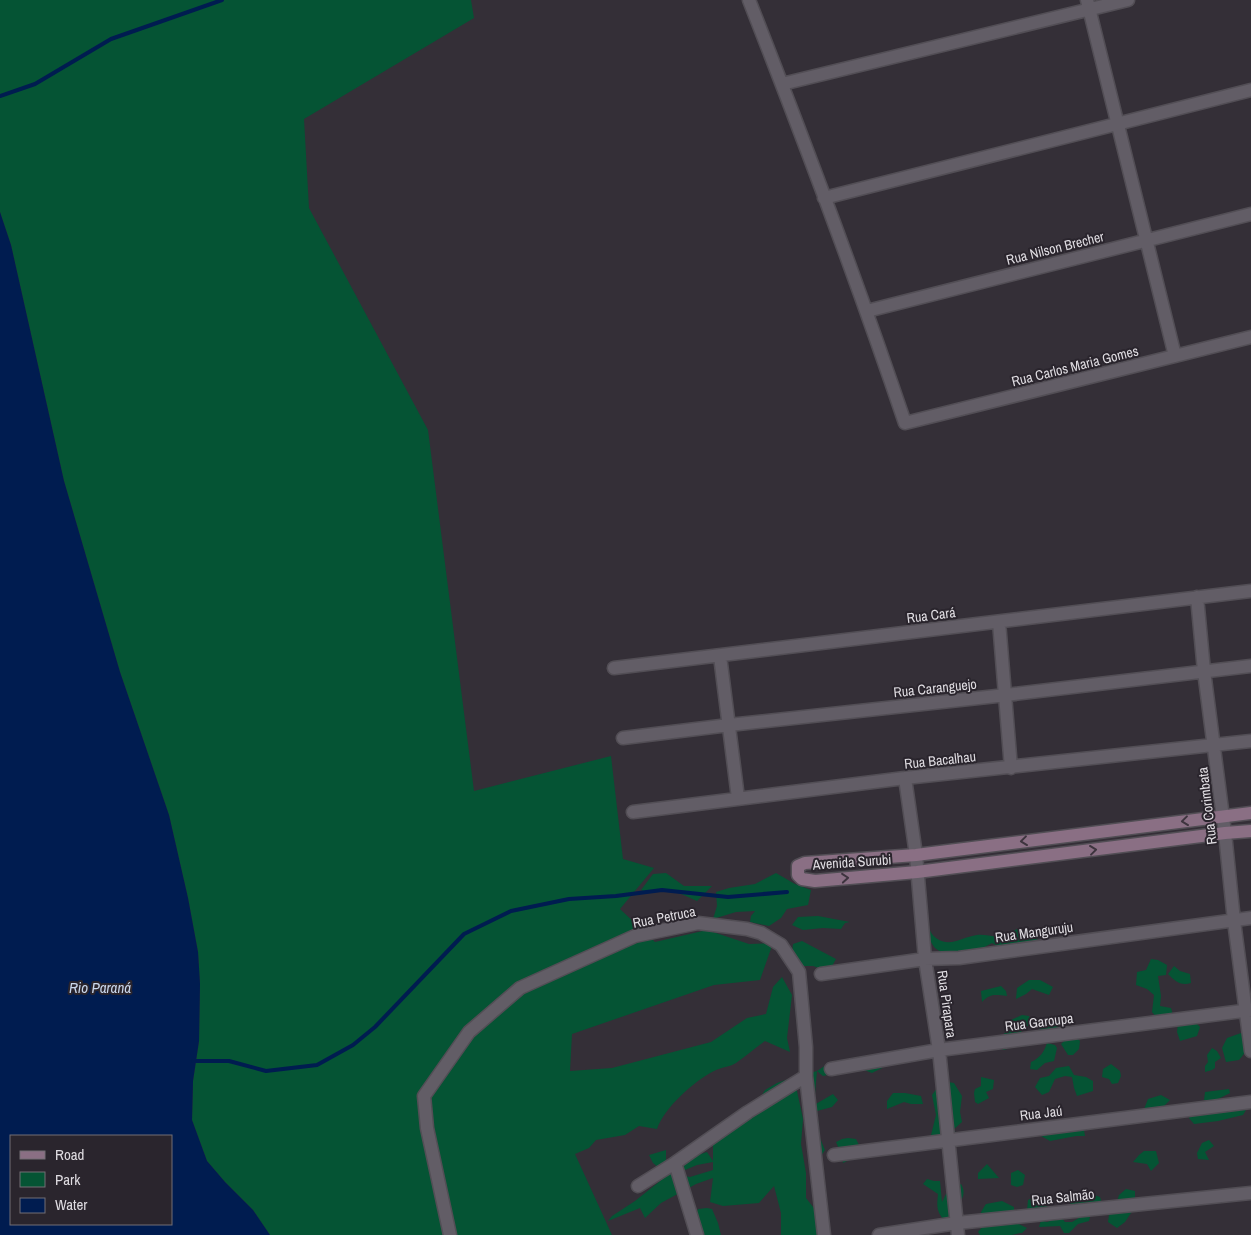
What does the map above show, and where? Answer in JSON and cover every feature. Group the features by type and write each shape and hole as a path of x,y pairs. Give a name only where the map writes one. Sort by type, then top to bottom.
{"street":[{"path":"749,0 867,311"},
{"path":"782,84 1089,5 1128,0"},
{"path":"1089,5 1175,356"},
{"path":"824,198 1251,90"},
{"name":"Rua Nilson Brecher","path":"867,311 1251,214"},
{"name":"Rua Carlos Maria Gomes","path":"867,311 905,423 1251,337"},
{"name":"Rua Cará","path":"614,668 1251,591"},
{"name":"Rua Corimbata","path":"1197,597 1242,992 1248,1011 1251,1051"},
{"path":"999,622 1011,768"},
{"path":"720,656 738,798"},
{"name":"Rua Caranguejo","path":"623,738 1251,666"},
{"name":"Rua Bacalhau","path":"633,812 905,778 1251,742"},
{"name":"Rua Pirapara","path":"905,778 916,855 925,959 939,1050 958,1229"},
{"name":"Avenida Surubi","path":"1251,813 916,855 806,863 798,866 798,875 802,879 815,881 917,872 1251,831"},
{"name":"Rua Manguruju","path":"821,974 925,959 959,958 1251,918"},
{"name":"Rua Petruca","path":"450,1235 427,1128 424,1096 469,1032 520,988 635,936 698,923 747,928 761,933 781,945 799,972 806,1047 806,1076 824,1235"},
{"name":"Rua Garoupa","path":"831,1068 939,1050 1248,1011"},
{"path":"638,1186 675,1163 748,1112 806,1076"},
{"name":"Rua Jaú","path":"834,1154 1251,1102"},
{"path":"675,1163 697,1235"},
{"name":"Rua Salmão","path":"879,1235 958,1229 1251,1193"}],"green space":[{"path":"0,0 471,0 474,18 304,119 309,208 428,430 474,791 611,756 623,859 654,868 620,909 655,942 707,930 749,944 773,943 760,980 714,985 572,1034 570,1071 612,1068 711,1042 747,1018 766,1014 773,987 782,977 792,995 787,1038 790,1052 765,1041 736,1063 714,1071 689,1088 666,1112 657,1129 639,1126 625,1135 596,1140 589,1148 575,1154 612,1235 270,1235 253,1210 207,1161 192,1120 193,1081 199,1041 200,984 198,952 188,898 169,815 120,672 64,481 11,245 0,212"},
{"path":"666,873 684,886 712,886 697,901 670,889 648,893 641,890 653,874"},
{"path":"776,873 795,884 811,890 808,905 787,909 781,918 769,926 750,922 751,916 755,911 736,912 713,919 717,906 716,892 755,884"},
{"path":"922,892 927,902 927,920 931,933 941,941 951,942 977,935 1004,936 1016,930 1025,929 1037,932 1036,942 1001,948 992,943 974,951 940,951 925,937"},
{"path":"818,916 850,922 845,923 841,929 803,930 792,925 798,917"},
{"path":"802,941 836,959 831,968 822,969 813,966 800,966 792,953 793,944"},
{"path":"1151,959 1158,960 1167,965 1166,975 1158,976 1161,996 1160,1006 1171,1008 1173,1015 1157,1018 1152,1012 1154,995 1147,989 1136,985 1137,972 1146,970"},
{"path":"1174,966 1180,971 1190,974 1191,983 1184,984 1178,982 1168,974"},
{"path":"1029,980 1040,980 1053,987 1049,995 1032,989 1016,999 1017,988"},
{"path":"1001,986 1006,991 1007,996 991,996 982,1002 981,991"},
{"path":"1022,1015 1029,1016 1032,1023 1011,1039 1007,1049 1003,1050 999,1040 1008,1029 1011,1020"},
{"path":"1053,1019 1059,1025 1058,1029 1044,1034 1040,1031 1039,1025"},
{"path":"1192,1019 1200,1027 1197,1036 1180,1041 1177,1032 1178,1023"},
{"path":"1241,1033 1246,1034 1246,1051 1239,1060 1226,1062 1222,1048 1227,1038"},
{"path":"1075,1036 1080,1041 1079,1049 1073,1055 1068,1055 1061,1044 1067,1038"},
{"path":"1047,1043 1055,1045 1057,1048 1054,1061 1045,1063 1037,1070 1030,1069 1031,1062 1037,1059"},
{"path":"1212,1048 1217,1051 1221,1058 1215,1062 1215,1068 1205,1072 1205,1066 1208,1062 1207,1055"},
{"path":"875,1054 885,1064 882,1068 872,1073 859,1068 823,1076 817,1071 829,1063 852,1061"},
{"path":"1111,1064 1120,1071 1121,1076 1118,1083 1112,1084 1109,1079 1102,1077 1103,1069"},
{"path":"1069,1066 1074,1075 1086,1077 1093,1081 1093,1091 1077,1096 1072,1077 1065,1076 1055,1079 1049,1092 1042,1095 1035,1087 1040,1078 1049,1076 1056,1068"},
{"path":"817,1071 814,1105 833,1094 838,1100 832,1107 817,1111 820,1138 825,1150 819,1159 817,1157 810,1088 810,1073"},
{"path":"794,1077 803,1119 801,1144 806,1173 806,1198 817,1212 820,1235 781,1235 781,1213 774,1186 759,1203 723,1206 710,1202 713,1178 696,1184 661,1203 645,1218 640,1208 608,1221 689,1158 707,1152 713,1161 713,1139 757,1103 765,1090","holes":["713,1162 713,1170 690,1177 685,1176 685,1170 697,1165"]},
{"path":"981,1077 994,1080 993,1089 986,1092 989,1098 978,1104 975,1102 974,1093 975,1089 981,1086"},
{"path":"942,1081 954,1083 962,1096 960,1112 962,1122 953,1130 963,1138 931,1135 936,1115 932,1095"},
{"path":"1229,1089 1230,1093 1216,1100 1204,1100 1205,1092"},
{"path":"893,1093 921,1096 923,1104 904,1102 887,1109 887,1101"},
{"path":"1161,1095 1170,1100 1161,1109 1151,1113 1144,1109 1148,1099"},
{"path":"1237,1104 1246,1110 1243,1115 1194,1124 1189,1118 1194,1110"},
{"path":"1083,1129 1085,1136 1050,1141 1041,1136 1049,1131"},
{"path":"848,1138 856,1139 859,1145 852,1150 855,1154 843,1163 836,1142"},
{"path":"1209,1140 1214,1146 1205,1152 1209,1160 1198,1159 1197,1153 1202,1143"},
{"path":"666,1150 666,1161 659,1168 653,1163 649,1155"},
{"path":"1144,1151 1156,1151 1159,1163 1151,1171 1147,1164 1133,1162"},
{"path":"987,1164 999,1178 978,1179 978,1173"},
{"path":"1018,1170 1025,1175 1023,1185 1017,1187 1011,1185 1011,1173"},
{"path":"927,1179 940,1181 942,1202 950,1186 961,1184 964,1193 955,1214 943,1219 939,1213 938,1194 923,1184"},
{"path":"1126,1189 1135,1191 1135,1207 1125,1222 1117,1228 1108,1222 1109,1215 1116,1205 1119,1195"},
{"path":"1089,1193 1100,1197 1103,1206 1071,1208 1070,1202"},
{"path":"1034,1197 1048,1207 1046,1210 1027,1210 1028,1200"},
{"path":"1002,1201 1014,1207 1012,1221 1027,1228 1022,1233 1012,1235 980,1235 978,1232 982,1227 980,1215 984,1207 986,1204"},
{"path":"698,1209 712,1209 721,1235 698,1235 696,1214"},
{"path":"1084,1215 1090,1217 1089,1221 1078,1224 1069,1233 1064,1233 1060,1226 1039,1227 1041,1220 1047,1222 1061,1217 1065,1222 1072,1222"}],"water":[{"name":"Rio Paraná","path":"0,212 11,245 64,481 120,672 169,815 188,898 198,952 200,984 199,1041 193,1081 192,1120 207,1161 253,1210 270,1235 0,1235"}],"waterway":[{"path":"0,96 35,84 111,39 222,0"},
{"path":"193,1061 229,1061 266,1071 317,1065 353,1045 375,1027 464,934 511,911 569,899 616,896 662,890 728,897 787,892"}]}
